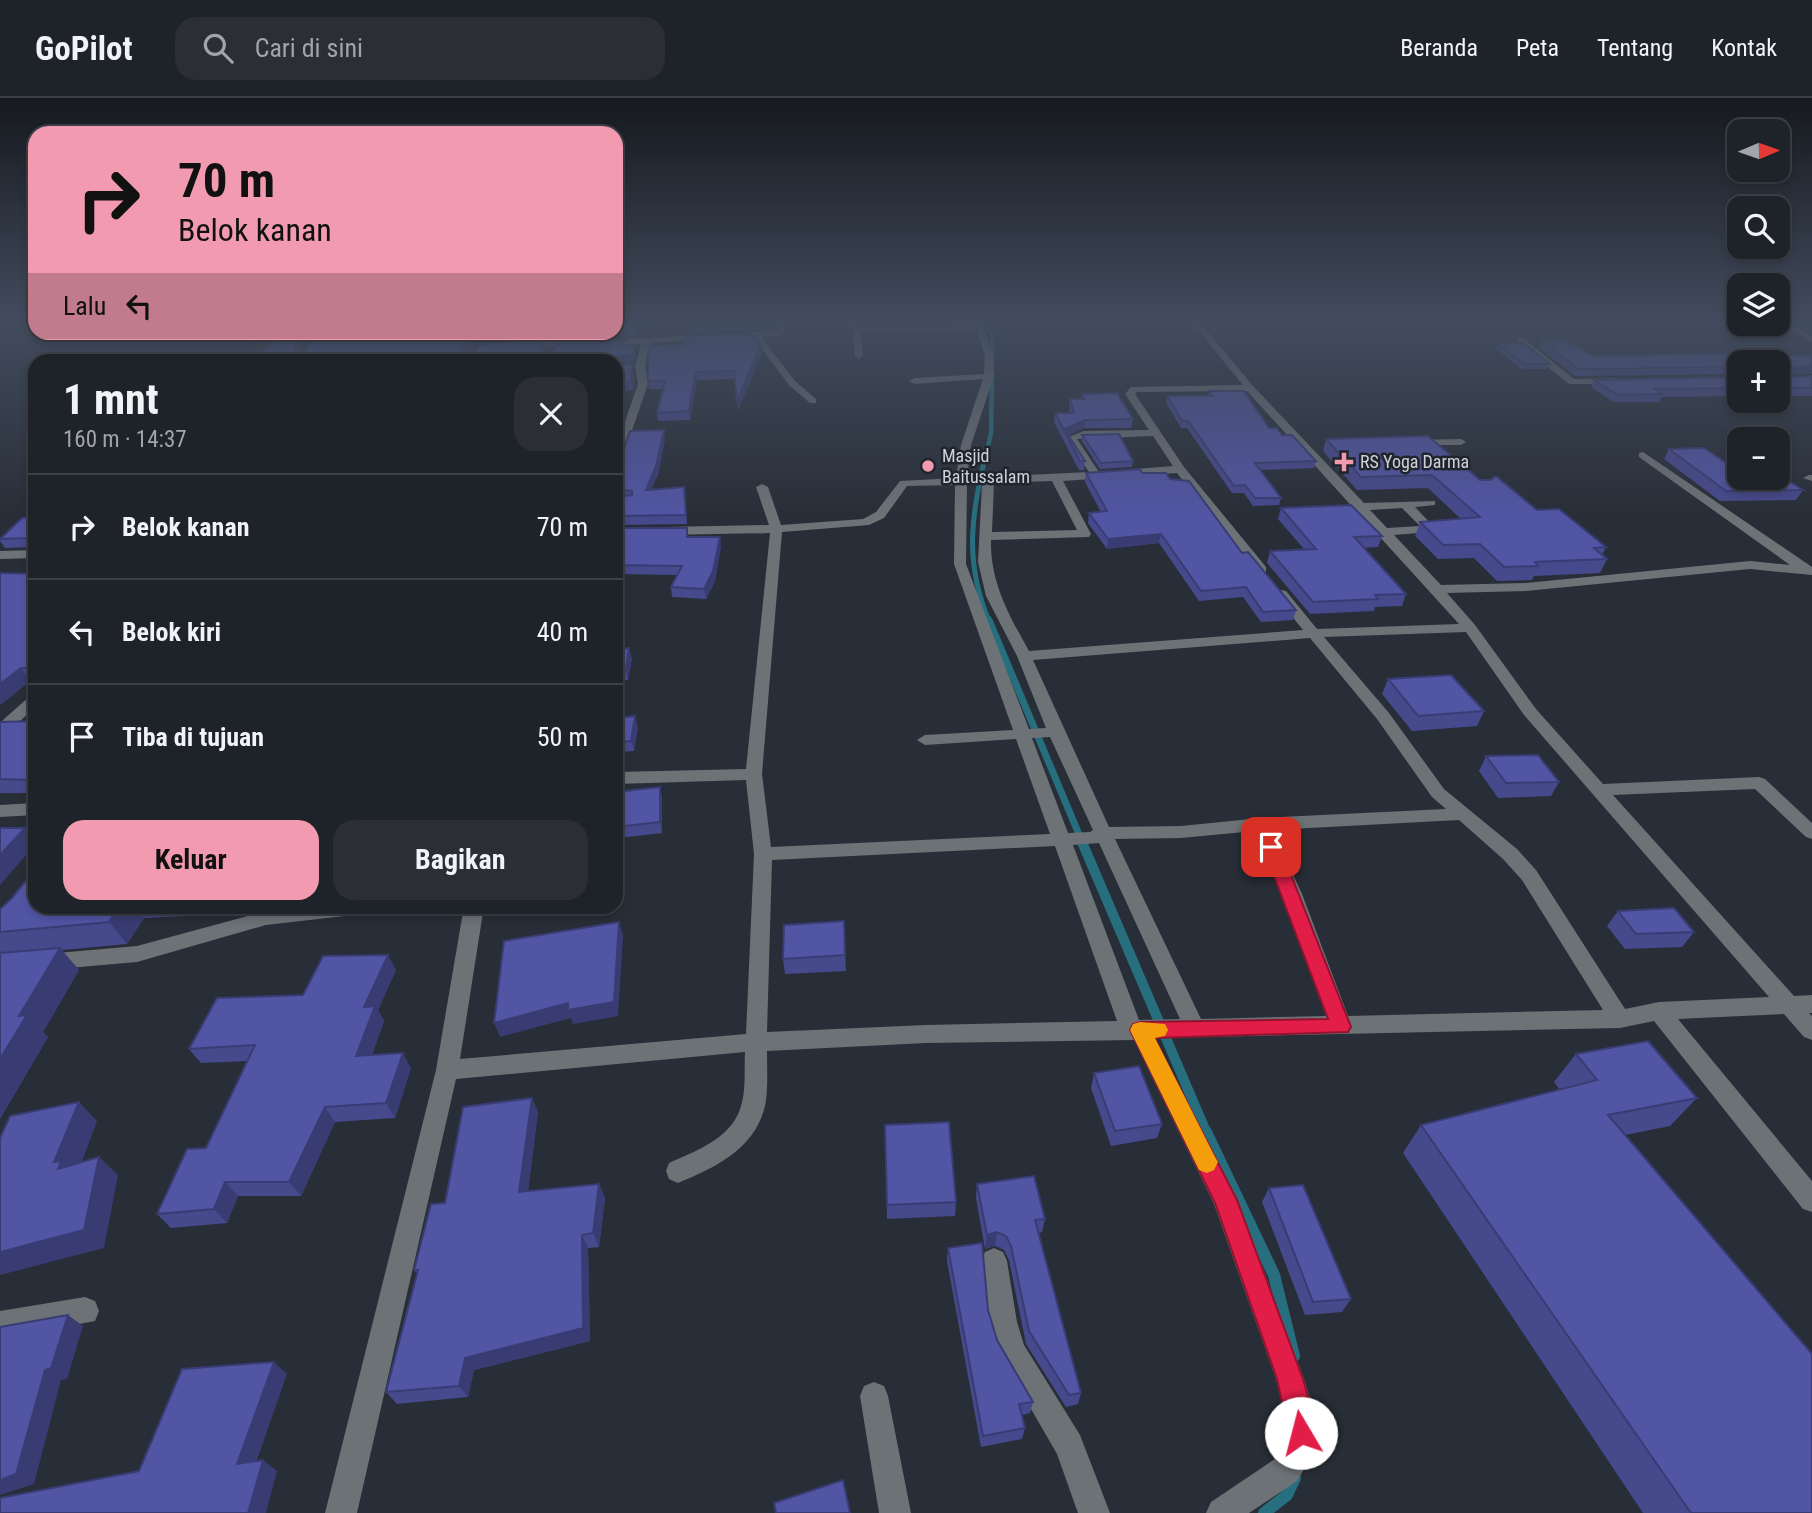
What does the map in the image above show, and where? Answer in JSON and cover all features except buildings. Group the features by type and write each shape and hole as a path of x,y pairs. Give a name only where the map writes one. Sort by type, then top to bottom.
{"street":[{"path":"623,441 642,386"},
{"path":"796,386 813,401"},
{"path":"986,386 966,445 984,536 984,562 993,596 1024,656 1052,732 1185,1030"},
{"path":"1620,1019 1529,875 1510,854 1438,793 1383,716 1180,469 1130,390 1250,388 1314,446 1360,507 1471,628 1530,712 1596,790 1812,1031"},
{"path":"623,423 629,423"},
{"path":"1096,475 1071,438 1084,434 1155,433"},
{"path":"1427,442 1442,456"},
{"path":"1400,443 1461,442"},
{"path":"1643,456 1809,570"},
{"path":"623,532 776,528 865,522 880,515 904,483 1056,478 1180,469"},
{"path":"984,536 1085,534 1056,478"},
{"path":"975,482 960,564 1140,1030 1226,1200 1290,1379 1301,1418 1301,1449 1286,1470 1222,1513"},
{"path":"678,1171 733,1144 747,1125 754,1102 763,854 754,774 776,528 762,487"},
{"path":"1360,507 1431,503"},
{"path":"1385,532 1426,529 1427,526 1405,504"},
{"path":"0,555 28,554"},
{"path":"1437,589 1526,587 1750,565 1809,570"},
{"path":"1024,656 1314,633 1471,628"},
{"path":"3,726 28,705"},
{"path":"925,740 1052,732"},
{"path":"623,778 754,774"},
{"path":"1596,790 1759,783 1812,833"},
{"path":"0,811 28,809"},
{"path":"763,854 1460,814"},
{"path":"1261,824 1292,894 1341,1027"},
{"path":"0,966 137,954 265,918 300,914"},
{"path":"341,1513 447,1070 473,914"},
{"path":"447,1070 757,1042 988,1031 1185,1030 1620,1019 1659,1011 1812,1004"},
{"path":"1659,1011 1812,1200"},
{"path":"994,1261 1003,1322 1012,1352 1069,1446 1094,1513"},
{"path":"0,1325 85,1311"},
{"path":"874,1396 895,1513"}],"waterway":[{"path":"987,451 991,433 992,386"},
{"path":"987,449 974,515 973,556 981,598 989,621"},
{"path":"989,620 1083,844"},
{"path":"1082,842 1207,1134"},
{"path":"1206,1132 1274,1275 1294,1356"},
{"path":"1264,1513 1287,1495 1295,1478"}],"slow traffic":[{"path":"1158,1030 1140,1030 1207,1162"}],"place":[{"name":"RS Yoga Darma","path":"1344,462"},
{"name":"Masjid Baitussalam","path":"928,466"}],"route":[{"path":"1271,847 1292,894 1341,1027 1264,1026 1140,1030 1226,1200 1290,1379 1301,1418 1301,1433"}]}
